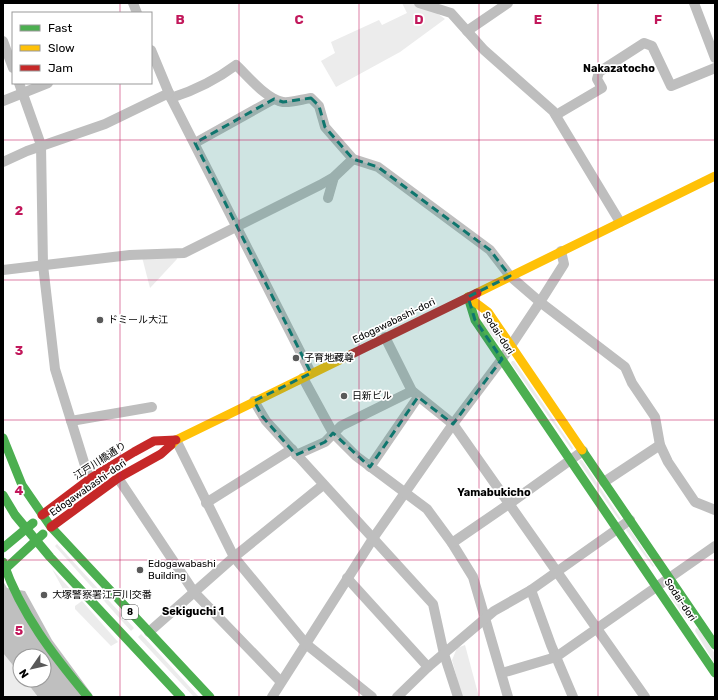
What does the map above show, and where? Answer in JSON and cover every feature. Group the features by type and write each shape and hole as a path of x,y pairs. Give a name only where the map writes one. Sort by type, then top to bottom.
{"main road":[{"name":"Edogawabashi-dori","path":"3,571 51,527 118,478 161,454 176,440 715,176"},
{"name":"Sodai-dori","path":"468,297 488,312 715,645"},
{"name":"Sodai-dori","path":"468,297 474,320 618,528 715,673"},
{"name":"8","path":"3,438 19,479 30,500 51,527 210,697"},
{"name":"江戸川橋通り","path":"3,548 42,515 92,478 154,441 176,440"},
{"name":"8","path":"3,495 26,529 181,697"},
{"path":"3,562 10,583 29,617 61,664 88,697"}],"street":[{"path":"419,3 451,13 484,50 553,111 620,222"},
{"path":"467,31 508,3"},
{"path":"694,3 715,58"},
{"path":"3,41 12,65"},
{"path":"556,115 602,88 597,79 599,72 644,44 652,46 671,86 715,68"},
{"path":"152,52 170,95 236,227 333,433 356,456 427,509 452,543 473,577 508,697"},
{"path":"3,162 42,145 105,124 170,95 195,90 210,83 236,65 266,94 274,99 283,102 311,98 319,106 325,127 353,159 383,170 490,250 510,276 540,302 625,367 632,383 655,417 660,445 668,462 695,502 715,510"},
{"path":"19,84 42,145 44,265 55,369 87,472 92,478"},
{"path":"3,101 45,84"},
{"path":"194,143 274,99"},
{"path":"3,270 130,255 184,254 334,177 353,159"},
{"path":"328,198 334,177"},
{"path":"272,697 374,537 453,424 502,359 540,302 564,264 561,251"},
{"path":"385,337 415,394 453,424 645,697"},
{"path":"206,503 294,452 325,442 341,426 415,394"},
{"path":"370,467 415,394"},
{"path":"254,402 262,416 323,485 374,537 433,604 444,654 458,697"},
{"path":"71,421 152,407"},
{"path":"176,440 234,557 306,644 372,697"},
{"path":"604,482 660,445"},
{"path":"452,543 583,451"},
{"path":"118,478 194,592 281,682"},
{"path":"149,632 234,557 323,485"},
{"path":"397,697 428,667 486,618 531,590 630,520"},
{"path":"502,673 556,657 715,546"},
{"path":"347,578 428,667"},
{"path":"531,590 556,657 573,697"}],"highlighted area":[{"path":"311,98 319,106 325,127 353,159 378,167 490,250 510,276 468,297 475,320 502,359 453,424 418,397 370,467 333,433 325,442 296,455 262,416 254,401 311,373 195,143 274,99 283,102"}],"shaded area":[{"path":"402,3 425,7 445,19 400,52 336,87 321,61 335,53 331,42 379,20 382,25 407,13"},
{"path":"175,254 177,259 150,288 142,257"},
{"path":"486,320 505,347 504,350 481,323"},
{"path":"514,361 573,448 572,450 511,363"},
{"path":"582,460 621,519 619,520 579,462"},
{"path":"629,528 654,566 653,567 626,530"},
{"path":"57,544 134,628 131,631 55,546"},
{"path":"52,569 74,593 70,595 63,589"},
{"path":"3,581 7,588 25,591 52,640 94,697 38,697 31,688 52,688 52,648 12,648 12,664 3,653"},
{"path":"674,592 691,618 690,620 686,619 669,595"},
{"path":"82,601 118,642 111,646 75,609 75,606"},
{"path":"696,628 699,629 715,654 715,664 695,631"},
{"path":"141,634 199,697 194,697 138,637"},
{"path":"465,645 479,697 462,697 452,660 457,648"},
{"path":"3,653 12,664 12,688 31,688 38,697 3,696"}],"traffic: fast":[{"path":"468,297 475,320 715,673"},
{"path":"3,438 22,485 51,527 210,697"},
{"path":"582,450 715,645"},
{"path":"3,495 15,515 50,557 181,697"},
{"path":"3,548 33,523"},
{"path":"3,571 43,534"},
{"path":"3,562 19,599 39,633 62,666 88,697"}],"traffic: slow":[{"path":"477,293 715,176"},
{"path":"468,297 488,312 582,450"},
{"path":"171,445 176,440 352,354"}],"traffic: jam":[{"path":"352,354 477,293"},
{"path":"42,515 91,478 134,452 154,441 176,440"},
{"path":"51,527 118,478 161,454 171,445"}],"place":[{"name":"ドミール大江","path":"100,320"},
{"name":"子育地藏尊","path":"296,358"},
{"name":"日新ビル","path":"344,396"},
{"name":"Edogawabashi Building","path":"140,570"},
{"name":"大塚警察署江戸川交番","path":"44,595"}],"district":[{"name":"Nakazatocho","path":"619,68"},
{"name":"Yamabukicho","path":"494,492"},
{"name":"Sekiguchi 1","path":"193,611"}]}
